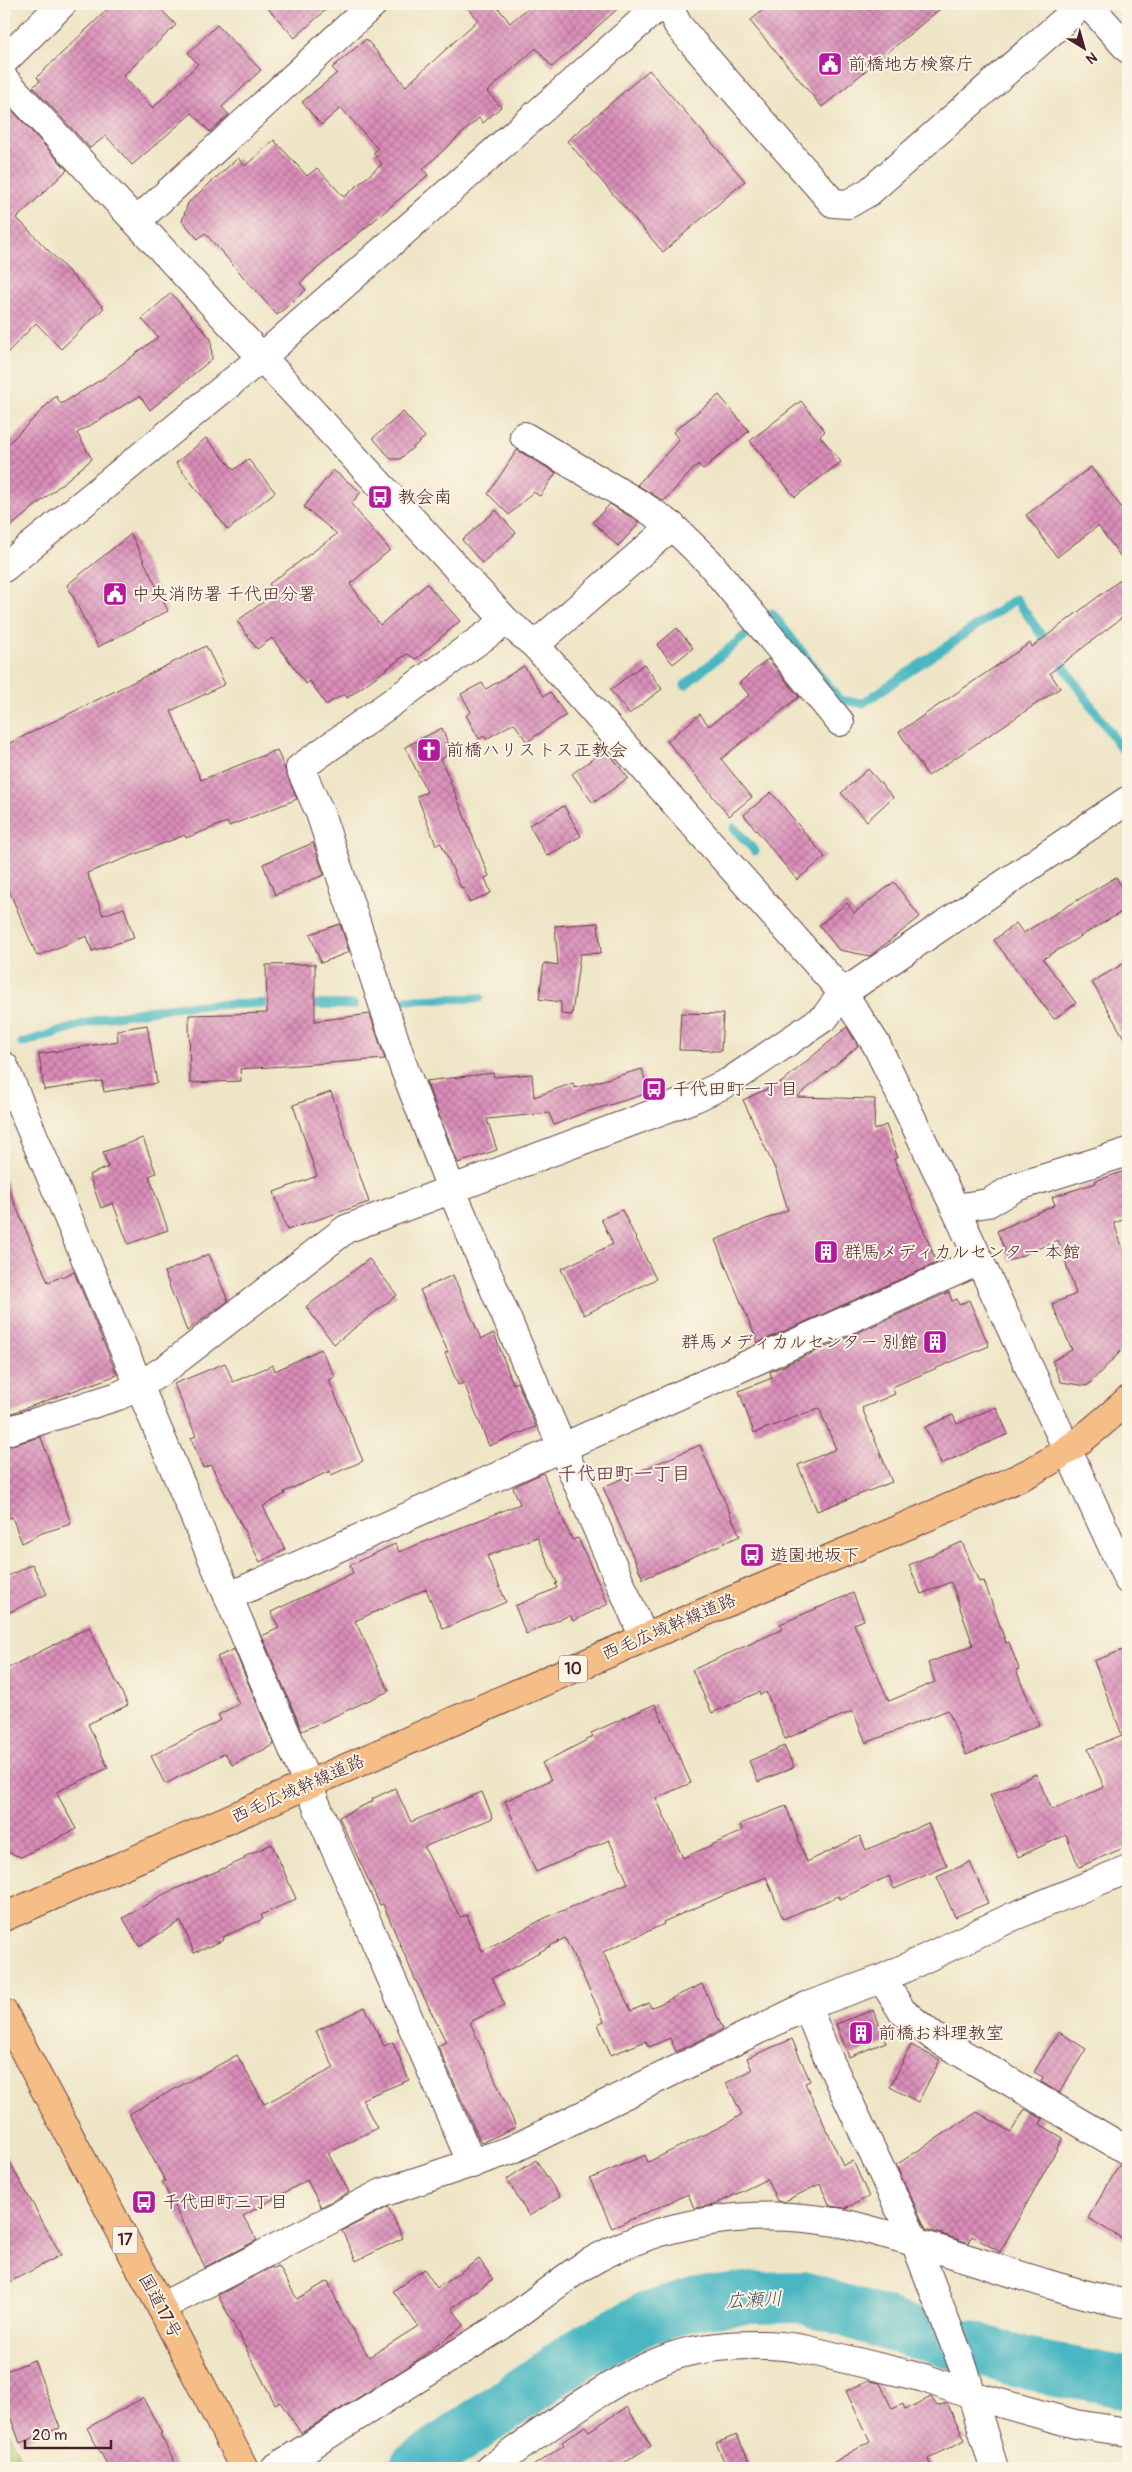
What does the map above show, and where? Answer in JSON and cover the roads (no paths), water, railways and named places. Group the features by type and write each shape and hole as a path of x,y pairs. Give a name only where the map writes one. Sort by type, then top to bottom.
{"main road":[{"name":"西毛広域幹線道路","path":"4,1917 644,1638 1016,1479 1048,1464 1068,1451 1128,1400"},
{"name":"国道17号","path":"4,2013 161,2307 244,2468"}],"street":[{"path":"4,61 62,4"},
{"path":"137,221 373,4"},
{"path":"4,568 261,358 661,4"},
{"path":"667,4 678,25 693,43 833,203 848,204 857,200 882,180 1083,4"},
{"path":"1088,4 1128,48"},
{"path":"4,79 506,620 535,645 843,993 876,1044 955,1208 1128,1580"},
{"path":"524,436 643,506 672,526 710,562 840,722"},
{"path":"535,645 672,526"},
{"path":"506,620 300,768 320,813 404,1068 452,1191 644,1638"},
{"path":"4,1432 87,1406 139,1386 168,1367 346,1229 657,1114 728,1082 825,1017 843,993 1128,800"},
{"path":"4,1066 308,1784 472,2164"},
{"path":"955,1208 988,1203 1016,1187 1128,1152"},
{"path":"230,1596 562,1450 979,1261"},
{"path":"161,2307 382,2193 511,2150 807,2006 882,1980 1012,1917 1128,1869"},
{"path":"882,1980 902,2011 934,2037 1128,2151"},
{"path":"807,2006 825,2050 915,2242 964,2369 994,2468"},
{"path":"275,2468 500,2326 584,2266 636,2241 668,2230 717,2220 784,2216 836,2222 915,2242 1088,2296 1128,2304"},
{"path":"490,2468 635,2372 667,2358 707,2349 747,2346 789,2346 924,2378 971,2395 1075,2424 1128,2432"}],"waterway":[{"path":"685,685 772,613 839,700 863,703 1016,599 1128,758"},
{"path":"734,828 755,851"},
{"path":"407,1000 480,998"},
{"path":"22,1043 103,1018 181,1006 279,1003"},
{"path":"304,1004 354,1005"},
{"name":"広瀬川","path":"415,2468 588,2348 645,2319 698,2303 742,2298 801,2297 895,2327 1040,2367 1128,2383"}],"place":[{"name":"前橋地方検察庁","path":"830,64"},
{"name":"教会南","path":"380,497"},
{"name":"中央消防署 千代田分署","path":"115,594"},
{"name":"前橋ハリストス正教会","path":"429,750"},
{"name":"千代田町一丁目","path":"654,1089"},
{"name":"群馬メディカルセンター 本館","path":"826,1252"},
{"name":"群馬メディカルセンター 別館","path":"935,1342"},
{"name":"遊園地坂下","path":"752,1555"},
{"name":"前橋お料理教室","path":"861,2033"},
{"name":"千代田町三丁目","path":"144,2202"}],"district":[{"name":"千代田町一丁目","path":"624,1474"}]}
